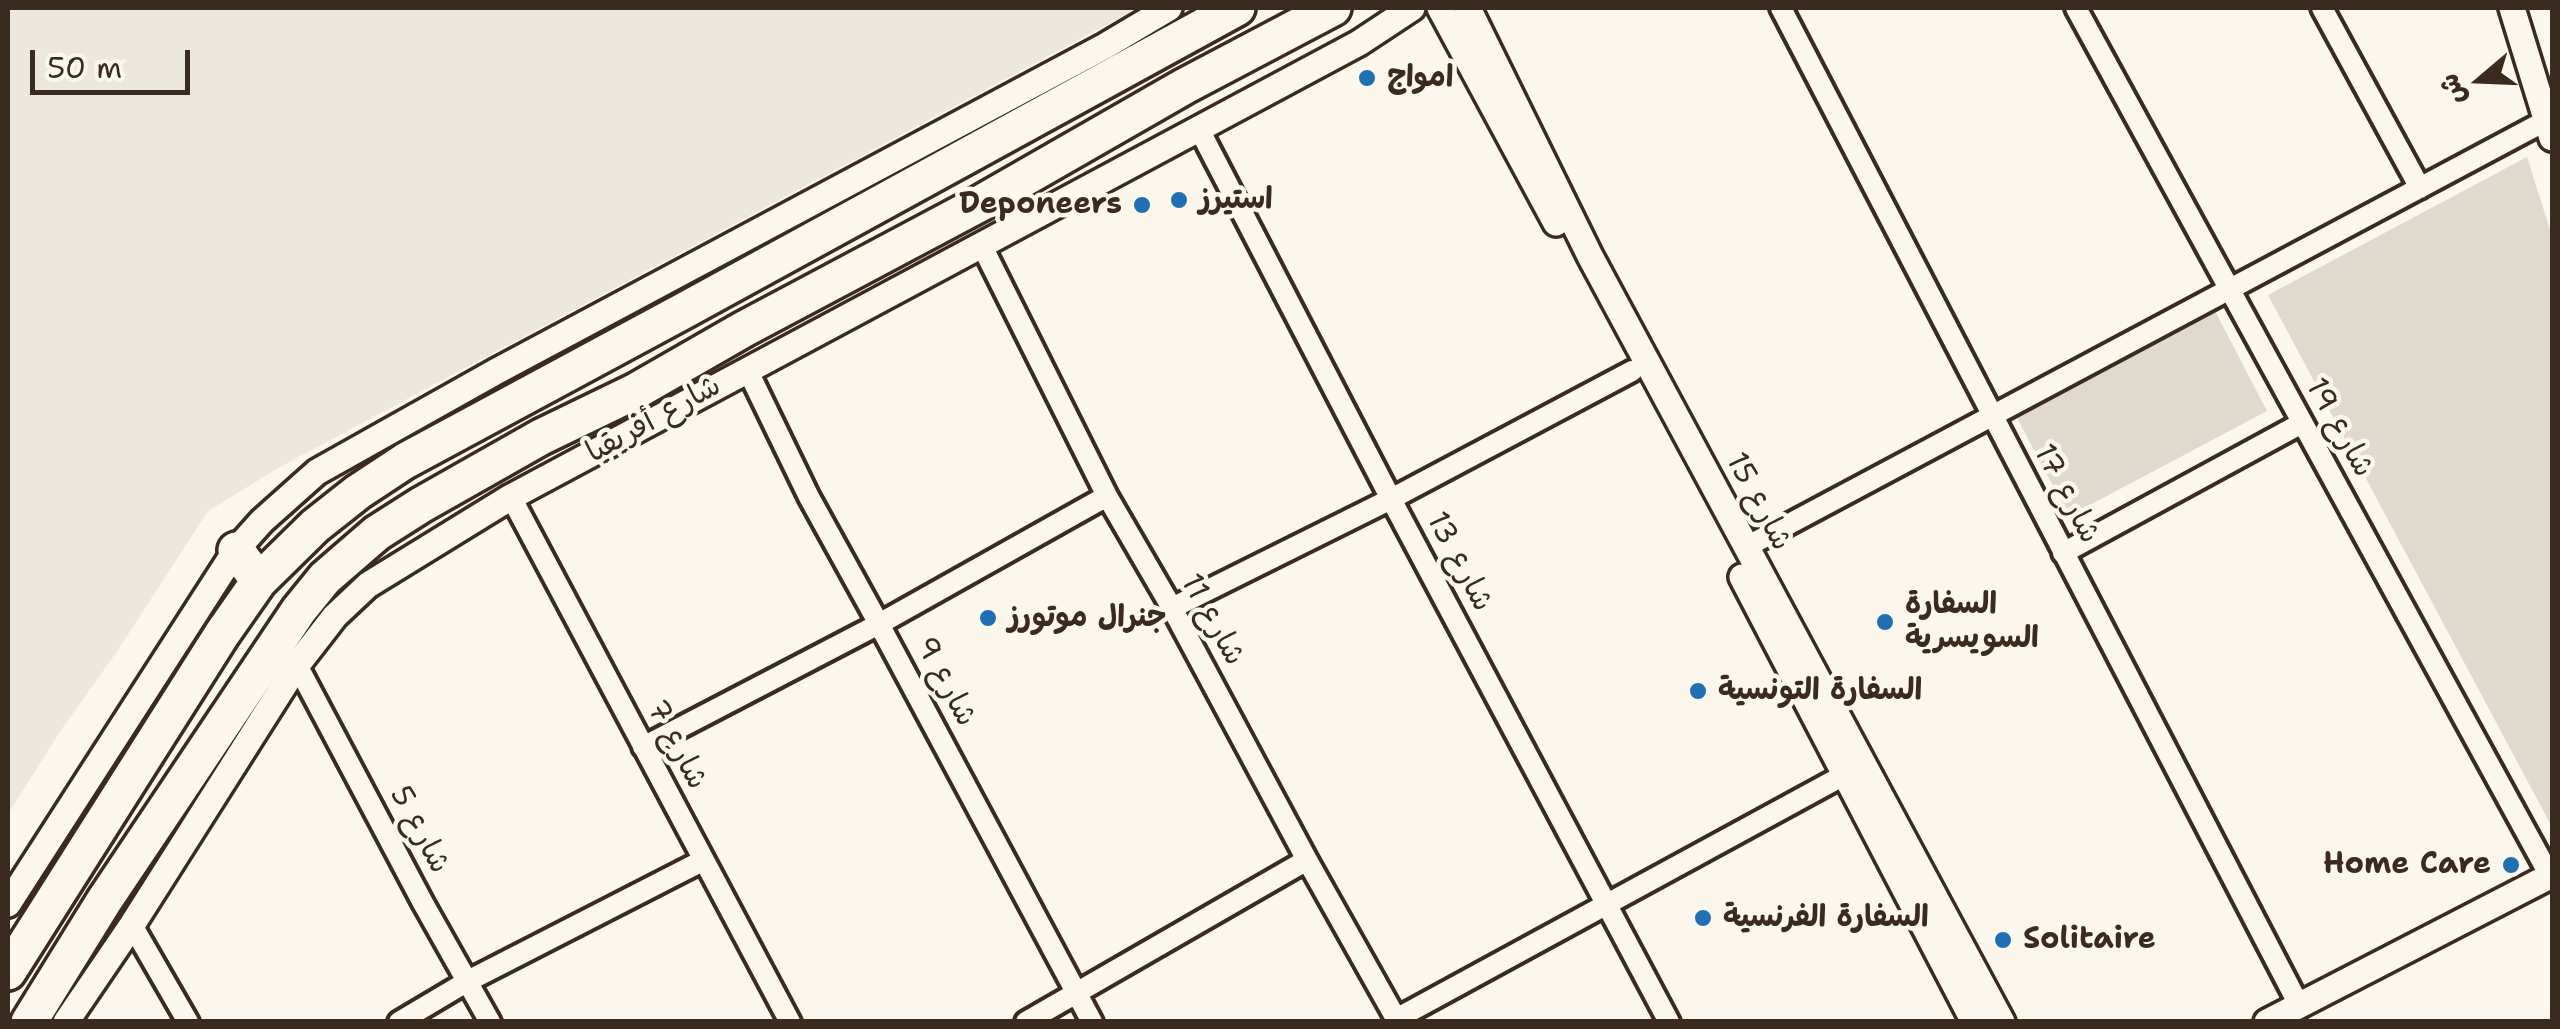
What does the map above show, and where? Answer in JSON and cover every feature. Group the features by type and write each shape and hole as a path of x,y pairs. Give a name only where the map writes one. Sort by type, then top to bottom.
{"highway":[{"path":"8,972 259,581 315,526 358,492 405,460 688,310 1237,8"},
{"name":"شارع أفريقيا","path":"29,1022 298,610 325,578 377,533 421,504 541,438 636,391 1333,8"},
{"path":"236,550 259,581"}],"street":[{"path":"8,904 236,550 262,520 318,472 1169,8"},
{"name":"شارع أفريقيا","path":"66,1022 297,665 335,616 368,584 511,497 1199,129 1359,42 1412,8"},
{"name":"شارع 15","path":"1440,8 1632,371 1854,769 2002,1022"},
{"name":"شارع 15","path":"1468,8 1590,256 1746,547 1974,1022"},
{"name":"شارع 17","path":"1781,8 2300,1007"},
{"name":"شارع 19","path":"2076,8 2551,876"},
{"path":"2322,8 2420,188"},
{"path":"1746,547 2420,188 2550,129 2512,8"},
{"name":"شارع 13","path":"1199,129 1669,1022"},
{"name":"شارع 11","path":"981,244 1108,496 1397,1020"},
{"name":"شارع 9","path":"747,370 809,497 1092,1022"},
{"path":"1172,608 1392,499 1632,371"},
{"path":"2063,552 2302,423"},
{"path":"643,747 880,624 1108,496"},
{"name":"شارع 7","path":"511,497 790,1022"},
{"name":"شارع 5","path":"297,665 490,1022"},
{"path":"1397,1020 1854,769"},
{"path":"398,1022 468,981 704,860"},
{"path":"1026,1022 1307,860"},
{"path":"2267,1022 2551,876"},
{"path":"132,925 188,1022"}],"shaded area":[{"path":"8,8 1138,8 280,467 208,511 8,814"},
{"path":"2527,157 2552,236 2552,827 2268,295"},
{"path":"2215,311 2267,411 2069,516 2016,416"}],"place":[{"name":"امواج","path":"1367,78"},
{"name":"استيرز","path":"1179,200"},
{"name":"Deponeers","path":"1142,205"},
{"name":"جنرال موتورز","path":"988,618"},
{"name":"السفارة السويسرية","path":"1885,622"},
{"name":"السفارة التونسية","path":"1698,691"},
{"name":"Home Care","path":"2511,865"},
{"name":"السفارة الفرنسية","path":"1703,918"},
{"name":"Solitaire","path":"2003,940"}]}
